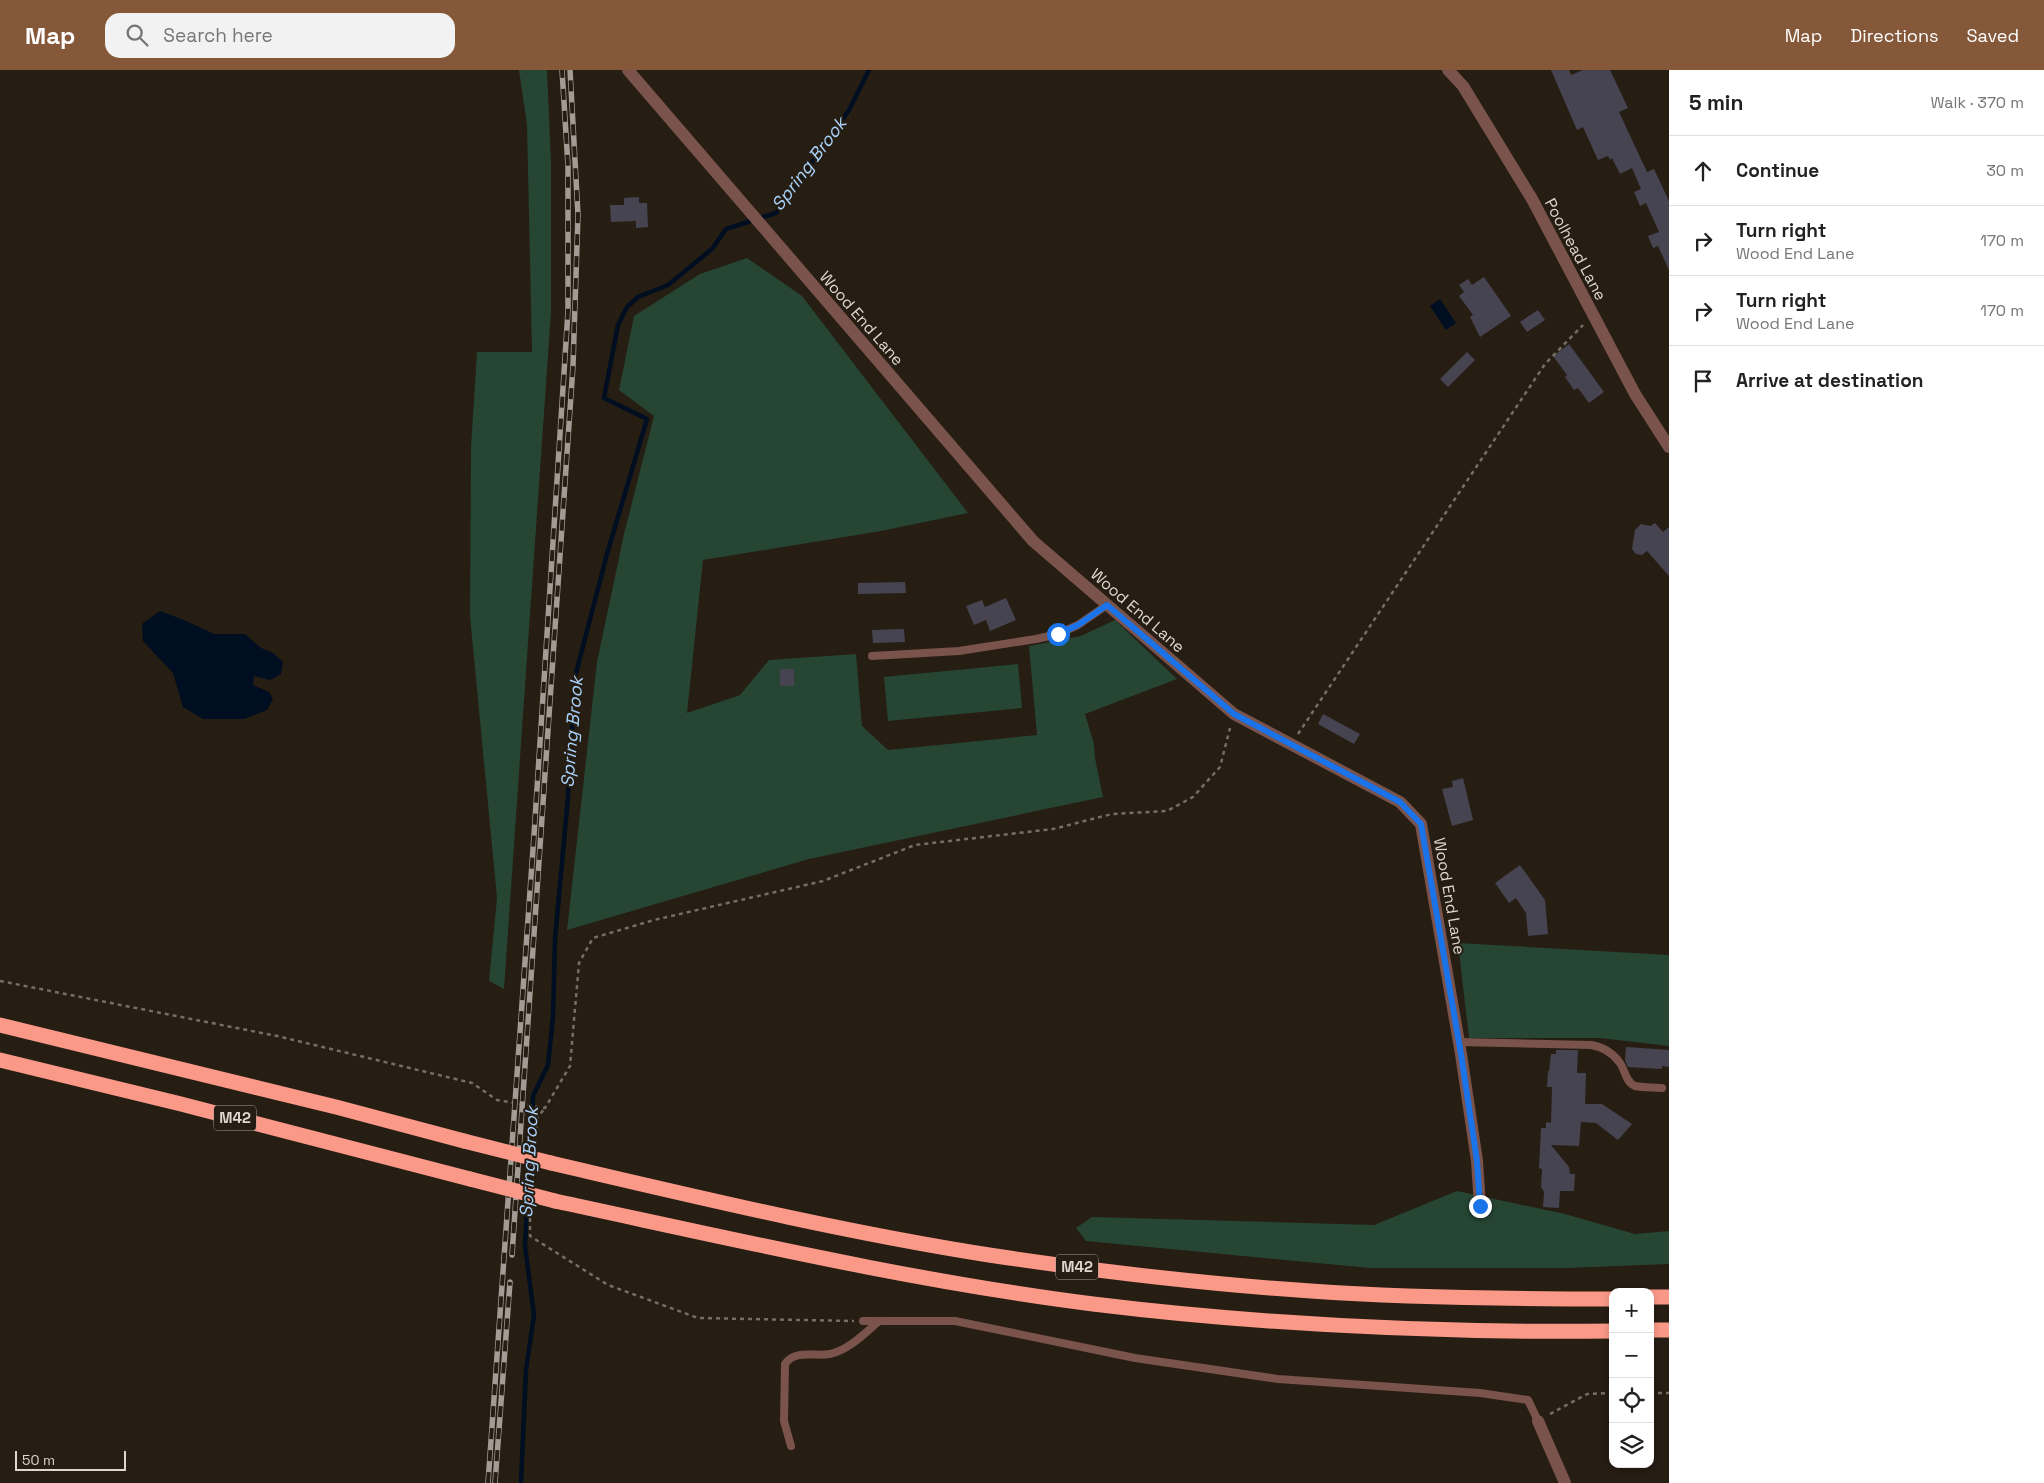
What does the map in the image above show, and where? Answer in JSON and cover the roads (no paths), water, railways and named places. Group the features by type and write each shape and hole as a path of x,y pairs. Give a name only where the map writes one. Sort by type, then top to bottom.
{"highway":[{"name":"M42","path":"0,1025 336,1107 551,1163 757,1212 988,1255 1185,1281 1312,1291 1460,1297 1609,1298"},
{"name":"M42","path":"0,1060 181,1104 554,1201 874,1269 1090,1303 1271,1322 1503,1332 1609,1331"},
{"path":"1654,1297 1669,1296"},
{"path":"1654,1330 1669,1330"}],"street":[{"name":"Wood End Lane","path":"628,70 1033,541 1234,714 1400,802 1421,824 1459,1042 1477,1161 1480,1206"},
{"name":"Poolhead Lane","path":"1448,70 1463,86 1532,199 1635,394 1669,447"},
{"path":"1538,1421 1565,1483"}],"lane":[{"path":"872,656 959,651 1058,634 1078,625 1107,605"},
{"path":"1459,1042 1591,1045 1600,1047 1611,1053 1620,1064 1627,1080 1634,1086 1662,1088"},
{"path":"863,1321 955,1321 1136,1358 1278,1379 1480,1393 1528,1400 1538,1421"},
{"path":"791,1446 784,1421 785,1364 790,1358 797,1355 828,1355 842,1351 879,1321"}],"water":[{"path":"1440,299 1456,323 1446,330 1430,306"},
{"path":"160,611 214,634 245,634 261,648 273,653 283,662 281,674 270,680 254,676 253,685 269,692 273,699 267,710 244,719 203,719 183,707 173,673 143,641 142,624"}],"waterway":[{"name":"Spring Brook","path":"521,1483 526,1370 534,1315 525,1246 533,1096 548,1065 553,1017 555,939 568,797 575,677 607,554 647,419 604,398 618,325 627,307 638,297 668,285 712,249 726,229 776,213 849,110 869,70"}],"railway":[{"path":"488,1483 534,835 568,311 568,166 562,70"},
{"path":"512,1255 573,366 578,215 570,70"},
{"path":"495,1483 510,1282"}]}
